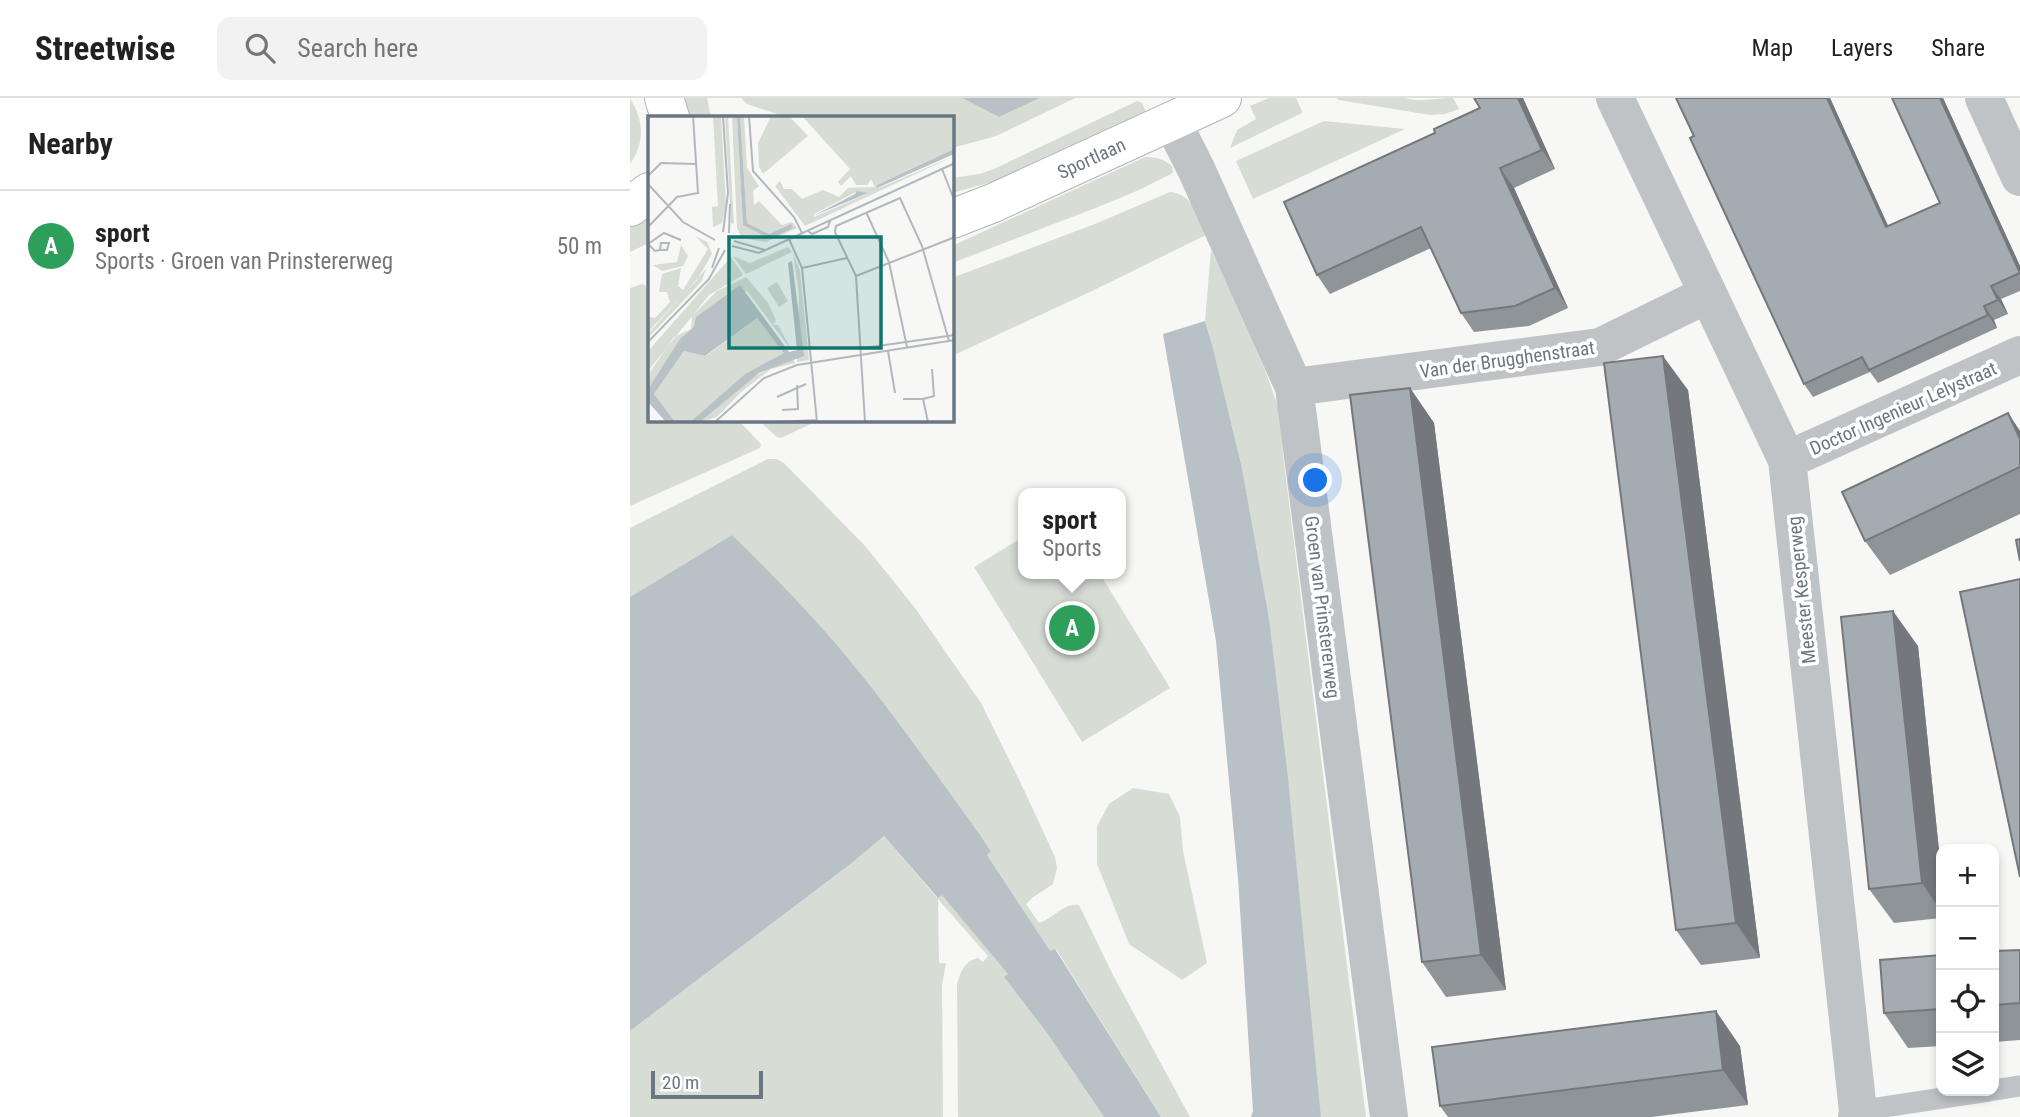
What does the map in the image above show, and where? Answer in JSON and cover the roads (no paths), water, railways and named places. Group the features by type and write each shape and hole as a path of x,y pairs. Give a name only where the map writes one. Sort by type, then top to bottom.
{"street":[{"path":"664,98 670,116"},
{"name":"Sportlaan","path":"954,217 993,204 1222,98"},
{"name":"Meester Kesperweg","path":"1615,98 1787,460 1858,1114"},
{"path":"1984,98 2020,177"},
{"name":"Groen van Prinstererweg","path":"1172,121 1294,387 1389,1117"},
{"path":"630,207 648,193"},
{"name":"Van der Brugghenstraat","path":"1294,387 1600,347 1708,294"},
{"name":"Doctor Ingenieur Lelystraat","path":"1787,460 2020,355"}],"lane":[{"path":"1999,1089 2020,1086"},
{"path":"1858,1114 1958,1096"}],"place":[{"name":"sport","path":"1072,628"}]}
